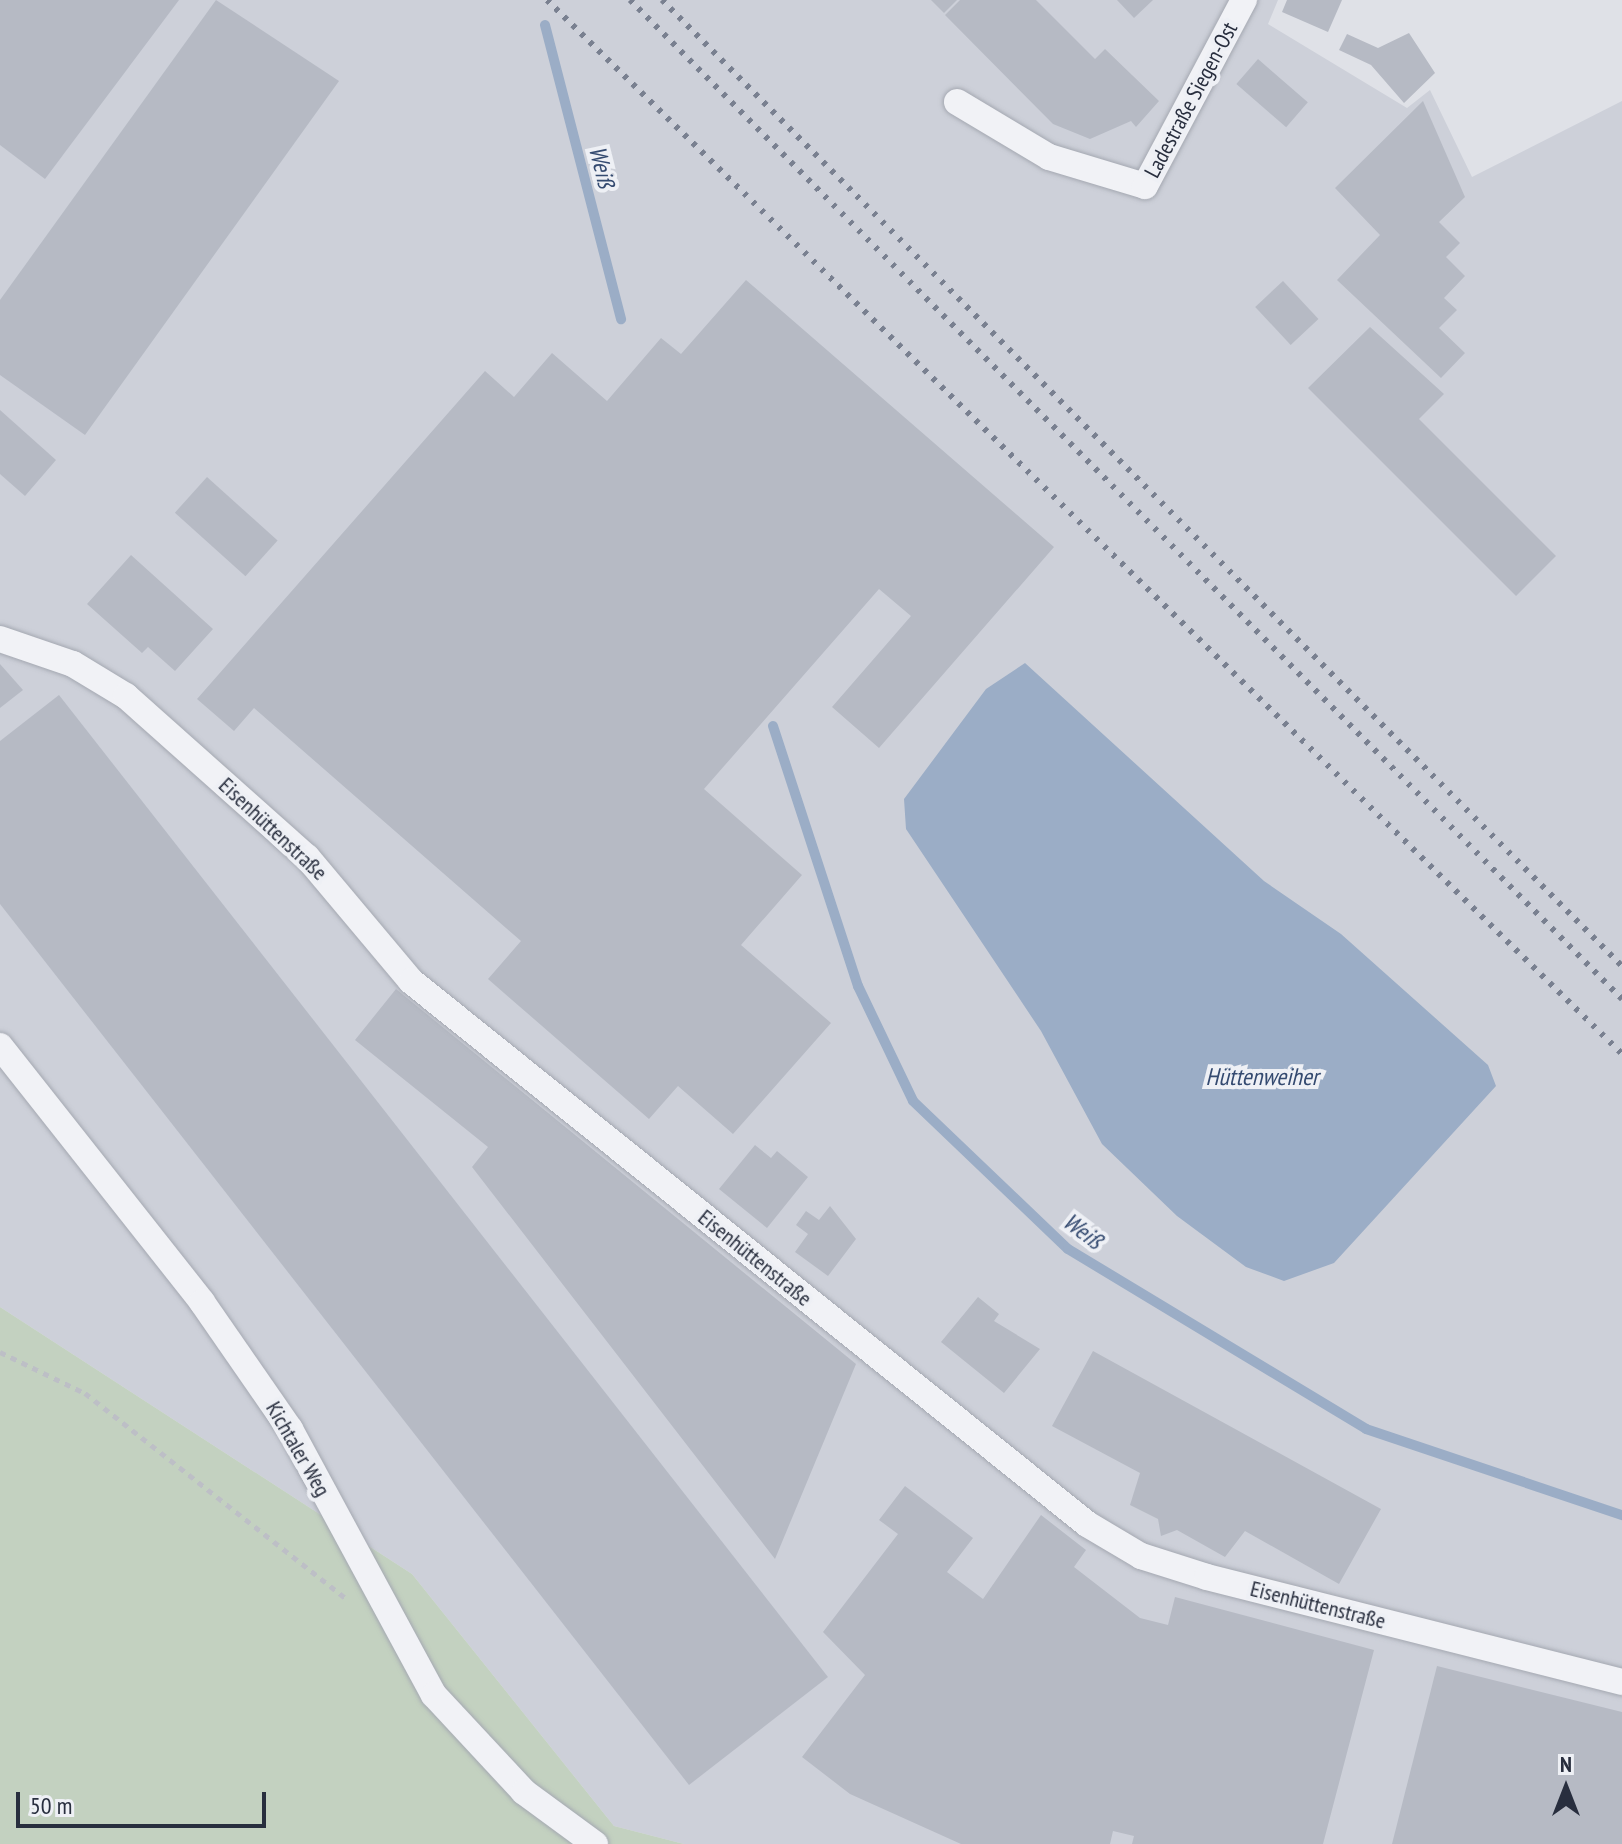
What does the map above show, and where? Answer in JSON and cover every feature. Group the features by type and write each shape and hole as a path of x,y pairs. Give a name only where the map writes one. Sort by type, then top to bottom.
{"street":[{"name":"Ladestraße Siegen-Ost","path":"957,102 1049,157 1145,186 1244,0"},
{"name":"Eisenhüttenstraße","path":"0,639 73,664 126,696 307,857 411,981 1087,1524 1141,1556 1207,1577 1622,1682"},
{"name":"Kichtaler Weg","path":"0,1046 202,1302 290,1429 434,1695 524,1792 595,1844"}],"path":[{"path":"0,1352 85,1393 362,1611"}],"shaded area":[{"path":"0,0 1278,0 1268,24 1407,108 1430,90 1472,177 1622,101 1622,1844 684,1844 614,1826 412,1574 0,1307"}],"green space":[{"path":"0,1307 412,1574 614,1826 684,1844 0,1844"}],"water":[{"name":"Hüttenweiher","path":"1025,663 1264,881 1341,934 1488,1065 1496,1086 1334,1263 1284,1281 1246,1267 1177,1216 1102,1144 1041,1031 906,829 904,799 986,689"}],"building":[{"path":"0,0 179,0 45,179 0,145"},
{"path":"216,0 339,81 85,435 0,375 0,300"},
{"path":"931,0 957,0 944,13"},
{"path":"960,0 1036,0 1095,59 1105,49 1159,101 1136,127 1131,121 1090,139 1053,124 945,15"},
{"path":"1117,0 1153,0 1134,18"},
{"path":"1287,0 1342,0 1328,32 1282,12"},
{"path":"1409,33 1435,73 1404,103 1371,65 1339,50 1347,34 1378,48"},
{"path":"1258,59 1308,102 1286,127 1236,84"},
{"path":"1423,101 1465,197 1439,222 1460,243 1446,257 1465,276 1444,298 1457,310 1439,328 1465,353 1441,378 1337,280 1380,235 1335,188"},
{"path":"746,280 1054,547 879,748 832,707 911,616 879,589 704,789 802,875 741,945 831,1023 733,1134 678,1086 649,1119 488,979 521,941 254,708 234,731 197,699 485,371 514,397 552,353 607,401 661,338 681,354"},
{"path":"1283,281 1318,319 1291,345 1255,307"},
{"path":"1370,327 1444,394 1419,419 1556,556 1516,596 1308,388"},
{"path":"0,410 56,460 25,496 0,474"},
{"path":"207,477 278,541 245,576 175,513"},
{"path":"131,555 213,629 175,671 148,647 142,653 87,604"},
{"path":"0,664 23,690 0,708"},
{"path":"59,695 828,1677 689,1785 0,904 0,741"},
{"path":"396,989 856,1364 775,1559 472,1167 488,1147 355,1040"},
{"path":"755,1145 771,1158 777,1151 808,1177 767,1228 719,1189"},
{"path":"830,1206 856,1239 828,1276 795,1252 808,1234 796,1225 806,1211 819,1220"},
{"path":"978,1297 999,1314 994,1321 1040,1349 1004,1393 941,1342"},
{"path":"1093,1351 1381,1509 1339,1584 1245,1531 1225,1557 1177,1530 1161,1536 1158,1519 1130,1505 1140,1473 1052,1426"},
{"path":"905,1486 973,1538 947,1572 983,1599 1041,1515 1086,1550 1074,1567 1140,1618 1168,1625 1175,1597 1374,1650 1323,1844 1132,1844 1134,1836 1113,1831 1110,1844 961,1844 850,1794 802,1757 865,1675 823,1632 898,1534 879,1520"},
{"path":"1437,1666 1622,1712 1622,1844 1392,1844"}],"waterway":[{"name":"Weiß","path":"545,25 621,319"},
{"name":"Weiß","path":"773,726 858,986 913,1101 1068,1249 1366,1429 1622,1515"}],"railway":[{"path":"547,0 1622,1054"},
{"path":"630,0 1622,999"},
{"path":"662,0 1622,966"}]}
